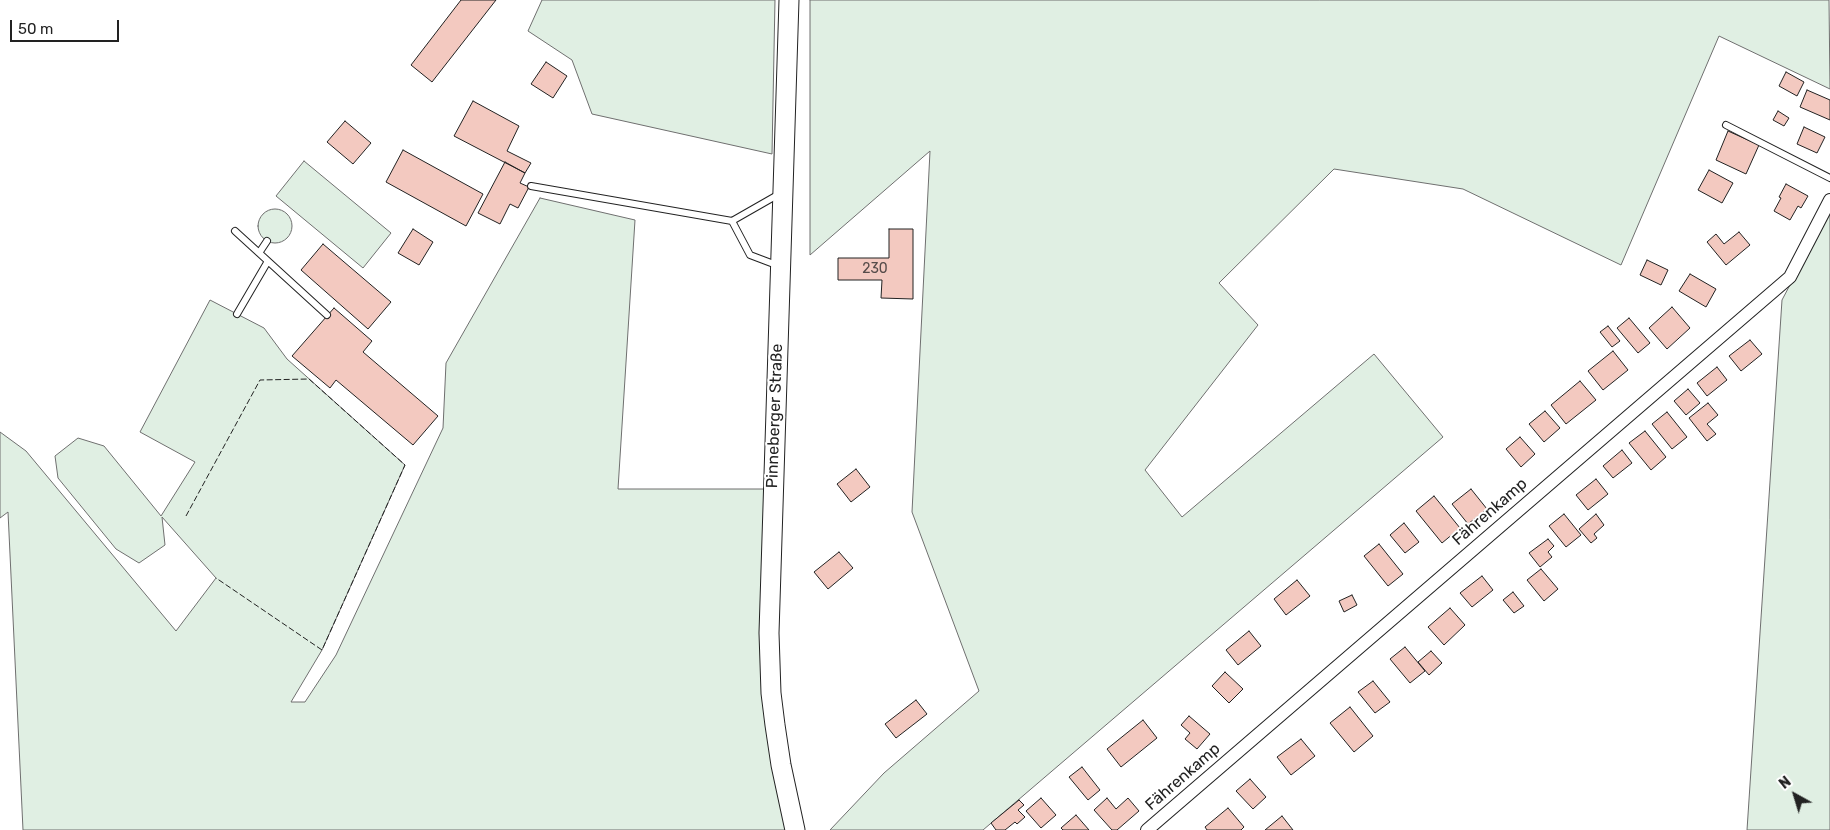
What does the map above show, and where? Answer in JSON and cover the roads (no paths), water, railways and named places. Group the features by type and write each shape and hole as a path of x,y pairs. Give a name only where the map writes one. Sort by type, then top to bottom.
{"main road":[{"name":"Pinneberger Straße","path":"789,0 769,633 771,693 775,726 781,765 796,830"}],"street":[{"name":"Fährenkamp","path":"1147,830 1790,276 1830,200"}],"lane":[{"path":"1726,125 1830,178"},
{"path":"531,186 732,222 784,191"},
{"path":"732,222 750,256 780,266"},
{"path":"235,231 327,315"},
{"path":"259,253 267,241"},
{"path":"237,314 268,261"}]}
